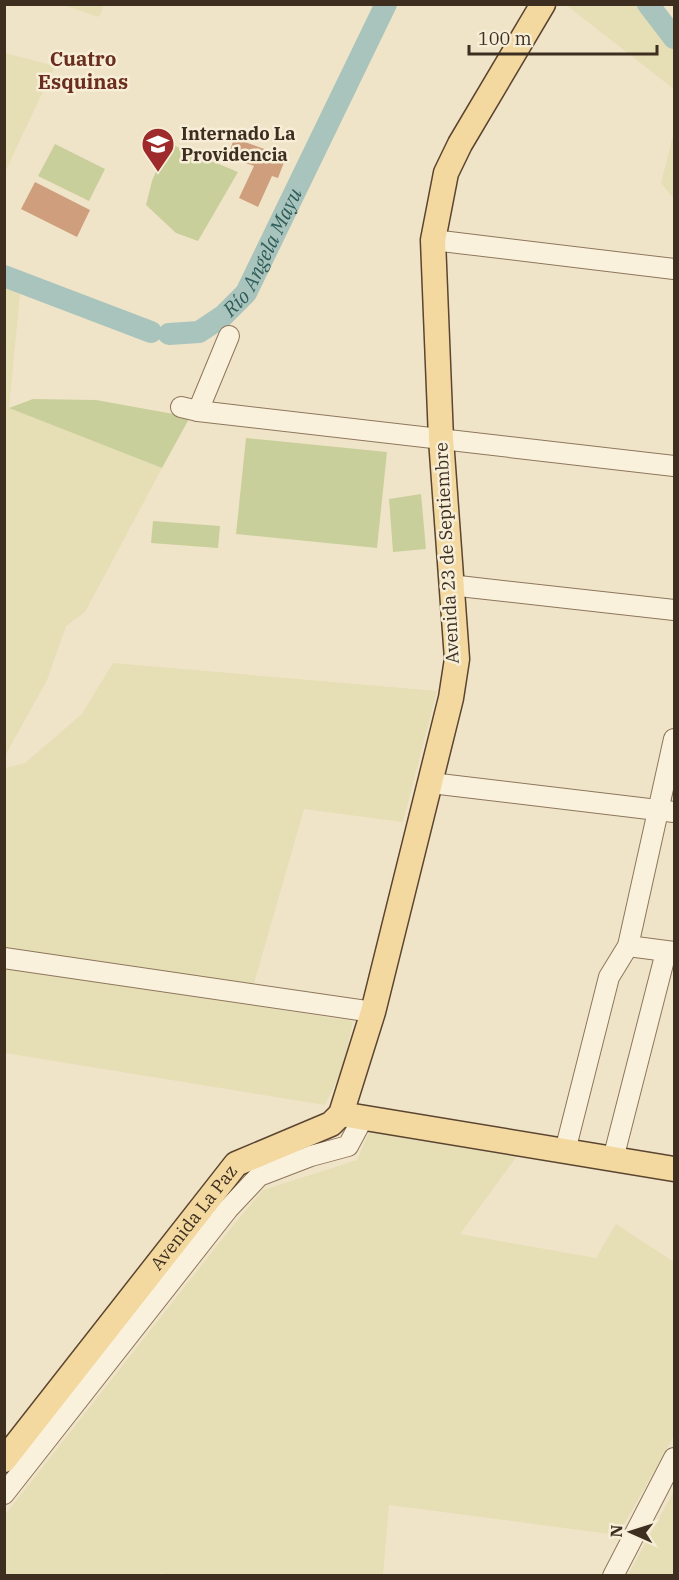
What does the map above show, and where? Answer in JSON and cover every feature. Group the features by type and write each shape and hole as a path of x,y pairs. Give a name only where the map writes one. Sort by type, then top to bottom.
{"main road":[{"name":"Avenida 23 de Septiembre","path":"352,1116 373,1012 451,698 456,659 441,439 433,240 446,173 459,144 543,4"},
{"path":"352,1116 675,1169"},
{"name":"Avenida La Paz","path":"4,1460 236,1164 352,1116"}],"street":[{"path":"433,240 675,269"},
{"path":"229,336 189,409 675,466"},
{"path":"450,585 675,610"},
{"path":"565,1151 609,977 628,946 667,811 675,739"},
{"path":"430,783 667,811"},
{"path":"613,1159 670,952 628,946"},
{"path":"4,958 373,1012"},
{"path":"4,1494 228,1209 259,1176 311,1156 348,1146 352,1116"},
{"path":"613,1575 675,1458"}],"shaded area":[{"path":"565,4 638,5 674,51 674,89"},
{"path":"63,5 104,5 99,17"},
{"path":"4,53 55,66 5,172"},
{"path":"674,132 674,199 661,183"},
{"path":"5,288 20,294 9,408 162,468 85,612 66,626 47,680 5,756"},
{"path":"113,663 437,691 403,822 304,809 253,987 5,948 5,768 25,763 82,714"},
{"path":"4,967 353,1021 343,1068 325,1105 5,1053"},
{"path":"369,1132 520,1152 460,1234 596,1258 616,1224 674,1262 674,1436 618,1535 389,1505 383,1575 175,1576 160,1573 158,1576 5,1576 4,1516 231,1228 263,1190 357,1160"},
{"path":"674,1491 674,1575 628,1575"}],"green space":[{"path":"168,143 238,172 198,241 176,233 146,205 152,181"},
{"path":"55,144 105,169 89,201 38,176"},
{"path":"33,399 96,400 190,417 162,468 9,408"},
{"path":"246,438 387,452 377,548 236,534"},
{"path":"421,494 426,549 393,552 389,499"},
{"path":"153,521 220,526 218,548 151,543"}],"building":[{"path":"234,138 286,157 278,178 272,176 258,207 239,198 254,166 228,157"},
{"path":"35,182 90,210 77,237 21,209"}],"waterway":[{"name":"Río Angela Mayu","path":"169,334 199,332 223,316 246,293 386,4"},
{"name":"Río Angela Mayu","path":"648,4 674,38"},
{"name":"Río Angela Mayu","path":"4,276 151,332"}],"place":[{"name":"Internado La Providencia","path":"158,173"}],"district":[{"name":"Cuatro Esquinas","path":"83,70"}]}
